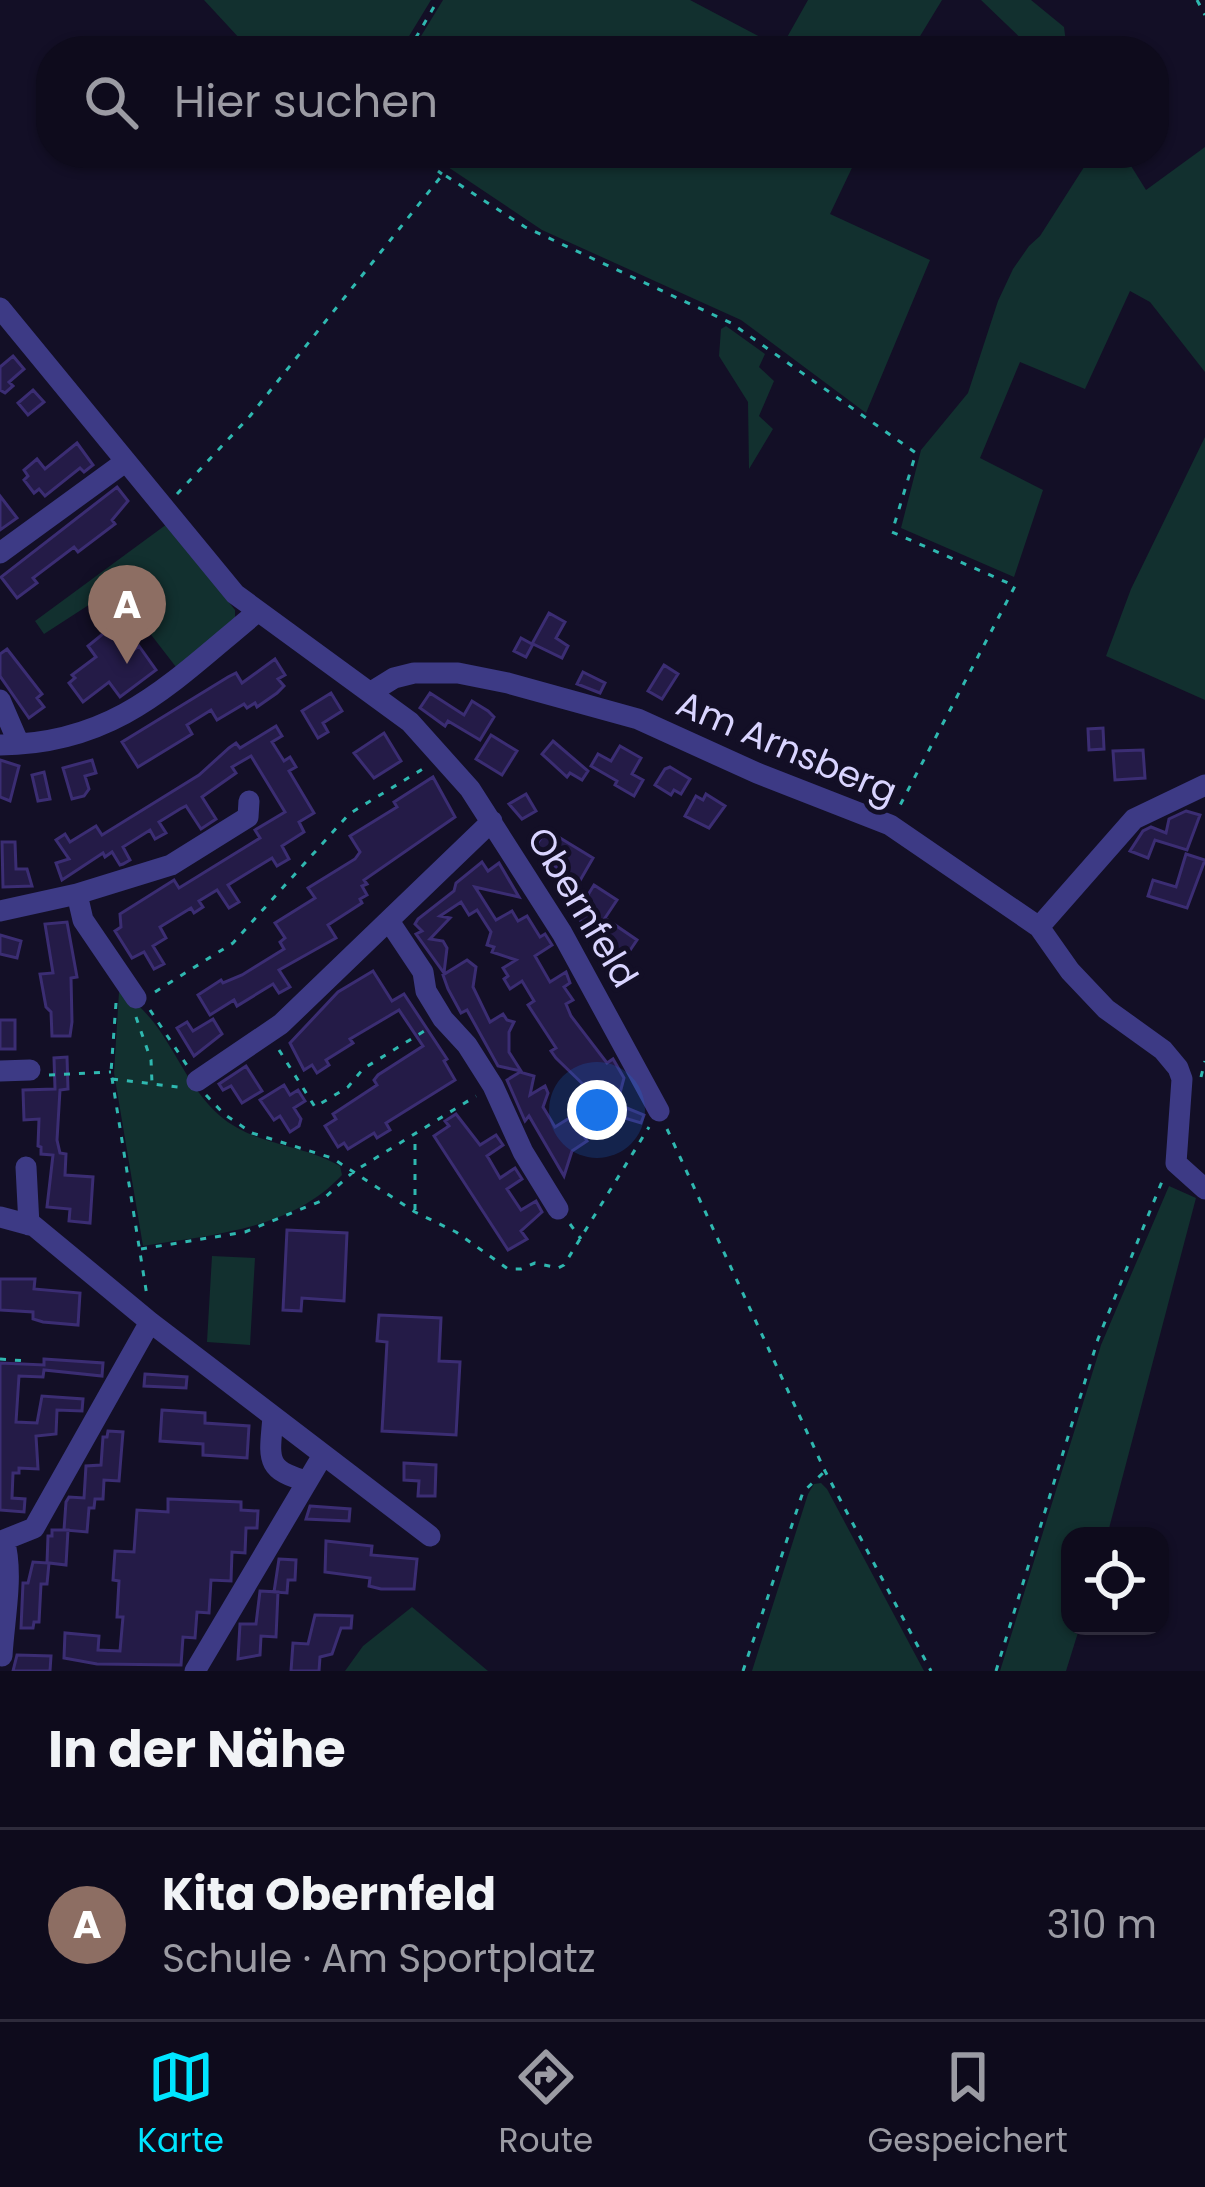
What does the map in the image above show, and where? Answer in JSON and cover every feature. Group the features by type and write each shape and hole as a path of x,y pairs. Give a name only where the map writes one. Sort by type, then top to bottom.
{"street":[{"name":"Obernfeld","path":"0,308 235,594 373,691 443,756 492,821 628,1048 658,1111"},
{"path":"0,553 125,462"},
{"path":"0,700 10,744 93,730 142,706 256,613"},
{"name":"Am Arnsberg","path":"373,691 414,673 458,673 508,683 638,719 757,773 890,825 1039,927 1070,971 1106,1009 1163,1050 1182,1079 1176,1162"},
{"path":"1039,927 1134,819 1205,785"},
{"path":"0,911 171,865 248,817 249,801"},
{"path":"197,1082 268,1034 492,821"},
{"path":"77,894 83,920 136,998"},
{"path":"389,920 423,972 426,992 493,1086 523,1152 558,1209"},
{"path":"0,1071 30,1070"},
{"path":"1176,1162 1205,1189"},
{"path":"26,1167 29,1225"},
{"path":"0,1217 29,1225 430,1536"},
{"path":"2,1656 6,1575 11,1562 4,1540 34,1528 150,1322"},
{"path":"273,1416 270,1457 274,1467 282,1475 307,1481"},
{"path":"195,1671 323,1455"}],"path":[{"path":"417,36 438,0"},
{"path":"1197,0 1205,15"},
{"path":"435,168 526,227 731,323 916,453 892,532 1015,586 890,825"},
{"path":"164,509 250,416 443,174"},
{"path":"443,756 349,814 233,943 143,1000 224,1114 252,1132 311,1150 353,1172 508,1268 535,1263 559,1268 581,1240 658,1111"},
{"path":"122,978 111,1072 150,1322"},
{"path":"136,998 134,1010 151,1060 152,1083"},
{"path":"268,1034 315,1106 348,1087 363,1069 443,1019"},
{"path":"1203,1078 1205,1060"},
{"path":"30,1070 42,1075 111,1072"},
{"path":"112,1079 181,1088 197,1082"},
{"path":"141,1249 245,1232 321,1201 353,1172 493,1086"},
{"path":"658,1111 825,1471 931,1671"},
{"path":"416,1133 416,1212"},
{"path":"996,1671 1098,1339 1161,1181 1176,1162"},
{"path":"558,1209 581,1240"},
{"path":"0,1359 26,1361"},
{"path":"743,1671 803,1492 825,1471"}],"green space":[{"path":"204,0 431,0 409,36 237,36"},
{"path":"443,0 690,0 758,36 421,36"},
{"path":"808,0 942,0 920,36 788,36"},
{"path":"981,0 1031,0 1064,27 1065,36 1018,36"},
{"path":"1205,147 1205,372 1150,302 1130,291 1085,389 1020,362 980,458 1043,490 1014,577 901,528 921,450 968,393 1013,269 1083,168 1132,168 1146,190"},
{"path":"449,168 852,168 830,214 930,260 866,413 741,320 542,230"},
{"path":"726,326 765,354 759,367 774,381 759,416 773,429 749,469 748,402 719,356 721,329"},
{"path":"1205,437 1205,700 1106,656 1131,589"},
{"path":"167,524 235,610 235,619 176,667 115,588 44,634 35,621"},
{"path":"119,992 149,1017 193,1085 219,1115 247,1133 325,1158 340,1166 342,1175 299,1208 250,1227 143,1246 114,1073"},
{"path":"1169,1186 1196,1198 1109,1527 1061,1527 1061,1635 1077,1635 1066,1671 1000,1671 1101,1345"},
{"path":"212,1256 255,1258 250,1345 207,1342"},
{"path":"821,1483 924,1671 752,1671 808,1494 814,1484"},
{"path":"412,1607 488,1671 345,1671 363,1646"}],"building":[{"path":"13,356 24,369 9,382 13,386 5,393 0,390 0,367"},
{"path":"33,390 44,402 28,415 18,403"},
{"path":"77,443 93,465 84,472 80,468 45,496 39,489 34,493 24,480 28,476 24,470 37,459 45,469"},
{"path":"117,487 128,501 112,520 115,524 78,552 74,547 33,578 37,583 17,598 1,577"},
{"path":"0,496 17,518 0,530"},
{"path":"549,613 565,622 556,638 568,646 562,658 533,644 526,657 514,651 521,638 532,644"},
{"path":"109,629 128,654 139,646 156,670 120,697 109,682 83,702 69,683 75,678 72,675 96,657 88,646"},
{"path":"7,649 42,694 37,698 44,707 29,718 0,676 0,654"},
{"path":"275,659 285,675 278,679 284,686 277,693 257,707 244,704 217,720 211,710 187,725 192,734 138,767 122,742 228,677 236,673 242,683"},
{"path":"664,665 678,674 662,699 648,691"},
{"path":"583,672 605,683 600,693 577,684"},
{"path":"331,693 342,711 323,723 328,732 318,738 302,711"},
{"path":"430,693 464,715 472,701 488,711 494,717 480,740 448,721 445,726 420,708"},
{"path":"276,726 282,736 272,742 284,761 290,757 296,767 289,771 314,813 299,822 304,832 282,846 289,859 277,866 272,858 228,885 239,902 229,908 217,890 199,901 203,907 194,913 191,908 160,927 166,938 153,946 164,964 154,969 144,952 132,958 115,931 121,927 120,914 174,880 179,888 260,838 255,830 285,812 251,756 232,767 236,773 202,797 216,819 201,829 186,806 159,822 166,833 155,839 150,830 123,847 130,860 123,864 112,852 105,857 103,853 62,880 56,863 69,859 56,840 65,834 70,842 96,826 102,835 199,775 236,743 240,748"},
{"path":"1103,728 1104,749 1089,750 1088,729"},
{"path":"384,733 401,761 374,778 354,753"},
{"path":"491,735 517,751 502,775 476,759"},
{"path":"553,741 588,771 582,780 570,773 567,777 542,754"},
{"path":"620,746 641,758 632,774 643,780 634,796 591,766 598,754 611,761"},
{"path":"1143,750 1145,778 1115,780 1113,751"},
{"path":"0,760 19,766 10,801 0,797"},
{"path":"92,760 96,773 85,776 89,789 72,799 63,768"},
{"path":"670,767 690,779 681,794 674,790 671,795 655,785"},
{"path":"44,772 50,799 38,801 32,775"},
{"path":"433,777 455,817 364,880 367,895 360,899 362,903 328,925 336,938 279,970 290,987 279,993 273,984 237,1006 234,1000 210,1015 198,995 284,949 280,942 285,938 275,923 315,898 308,888 355,859 360,852 350,836"},
{"path":"526,794 536,811 522,819 509,804"},
{"path":"706,794 725,806 709,828 685,816 696,796 703,800"},
{"path":"1186,811 1200,815 1187,850 1155,840 1148,858 1130,851 1143,831 1151,827 1166,833 1169,819"},
{"path":"547,830 593,858 578,884 533,849"},
{"path":"2,842 15,842 16,869 27,869 32,886 3,887"},
{"path":"1186,854 1205,860 1187,908 1148,896 1153,880 1176,887"},
{"path":"482,862 488,871 499,863 519,897 475,887 496,920 512,911 518,921 527,916 540,937 545,934 552,945 535,956 550,982 566,972 570,983 564,987 573,1000 566,1004 571,1016 607,1063 613,1059 624,1078 617,1104 644,1115 641,1123 618,1116 608,1127 573,1119 587,1141 572,1151 564,1176 529,1116 525,1121 507,1080 520,1072 534,1076 530,1095 545,1086 548,1093 543,1107 555,1127 587,1107 581,1097 591,1092 551,1051 556,1048 528,1005 534,1001 522,981 510,989 504,979 508,976 503,968 516,960 492,952 494,947 487,945 491,932 477,910 469,915 461,902 440,916 450,918 430,939 443,941 447,948 444,973 416,934 422,931 415,924 418,919"},
{"path":"594,885 617,900 605,918 637,940 620,965 592,949 600,937 575,916"},
{"path":"67,922 77,977 71,978 72,1022 70,1036 52,1036 40,974 53,973 45,924"},
{"path":"0,935 21,941 17,958 0,954"},
{"path":"467,960 476,967 473,987 490,1022 503,1014 514,1022 509,1052 521,1071 498,1066 467,1010 461,1013 448,989 443,975"},
{"path":"373,971 392,1001 404,994 447,1059 455,1080 386,1123 390,1130 377,1138 374,1133 348,1149 344,1143 338,1147 325,1126 336,1119 333,1114 377,1085 378,1075 423,1046 399,1010 350,1039 353,1043 326,1060 329,1065 317,1073 312,1065 304,1070 290,1043 338,992"},
{"path":"213,1019 222,1034 194,1056 177,1028 187,1022 193,1031"},
{"path":"0,1020 15,1020 15,1049 0,1049"},
{"path":"67,1057 68,1089 60,1090 57,1140 60,1153 66,1154 65,1175 93,1177 90,1223 69,1221 70,1209 47,1207 53,1155 41,1154 39,1119 24,1120 23,1090 55,1089 54,1058"},
{"path":"246,1066 262,1091 242,1103 231,1086 223,1090 219,1084"},
{"path":"284,1085 290,1095 298,1090 305,1101 294,1108 301,1119 290,1132 280,1116 274,1120 260,1100"},
{"path":"456,1114 480,1145 496,1135 503,1145 487,1156 500,1178 515,1168 522,1179 507,1189 521,1210 536,1201 542,1212 521,1231 527,1239 508,1250 434,1136"},
{"path":"287,1230 347,1233 344,1301 302,1298 301,1311 283,1310"},
{"path":"0,1279 35,1279 34,1289 80,1293 78,1325 43,1322 33,1319 33,1312 0,1310"},
{"path":"379,1315 441,1318 439,1361 460,1362 456,1435 382,1431 387,1342 377,1341"},
{"path":"44,1359 103,1363 102,1376 44,1370 43,1377 19,1376 16,1422 37,1423 42,1396 83,1399 82,1411 57,1410 56,1434 36,1436 38,1469 19,1468 19,1473 13,1473 12,1498 25,1499 24,1512 0,1510 0,1363 44,1365"},
{"path":"145,1374 187,1377 186,1388 144,1386"},
{"path":"162,1410 205,1413 205,1423 249,1426 247,1458 203,1455 203,1444 160,1441"},
{"path":"108,1431 123,1432 119,1481 104,1480 103,1499 95,1499 94,1508 89,1508 87,1532 64,1530 66,1502 69,1497 84,1498 86,1466 101,1465 103,1437"},
{"path":"404,1463 436,1465 435,1496 418,1496 419,1481 404,1480"},
{"path":"168,1499 241,1502 241,1510 258,1511 257,1528 246,1528 245,1553 232,1552 231,1581 211,1580 209,1613 197,1612 195,1638 183,1637 181,1665 97,1664 64,1658 65,1633 99,1636 98,1650 120,1651 123,1617 117,1617 115,1551 134,1552 137,1510 168,1512"},
{"path":"310,1506 350,1509 349,1521 306,1519"},
{"path":"52,1530 68,1530 66,1565 49,1563 47,1584 41,1584 39,1622 33,1628 21,1628 23,1583 28,1583 33,1562 47,1563"},
{"path":"326,1541 372,1546 371,1555 417,1559 414,1589 381,1589 369,1586 370,1578 325,1572"},
{"path":"279,1559 296,1560 295,1580 288,1580 287,1593 274,1592"},
{"path":"260,1591 278,1592 276,1637 261,1636 260,1655 238,1659 240,1624 256,1624"},
{"path":"315,1615 352,1616 351,1628 341,1628 332,1654 320,1657 319,1671 291,1671 293,1643 308,1644"},
{"path":"17,1655 51,1656 50,1671 13,1671"}],"place":[{"name":"Kita Obernfeld","path":"127,664"}]}
